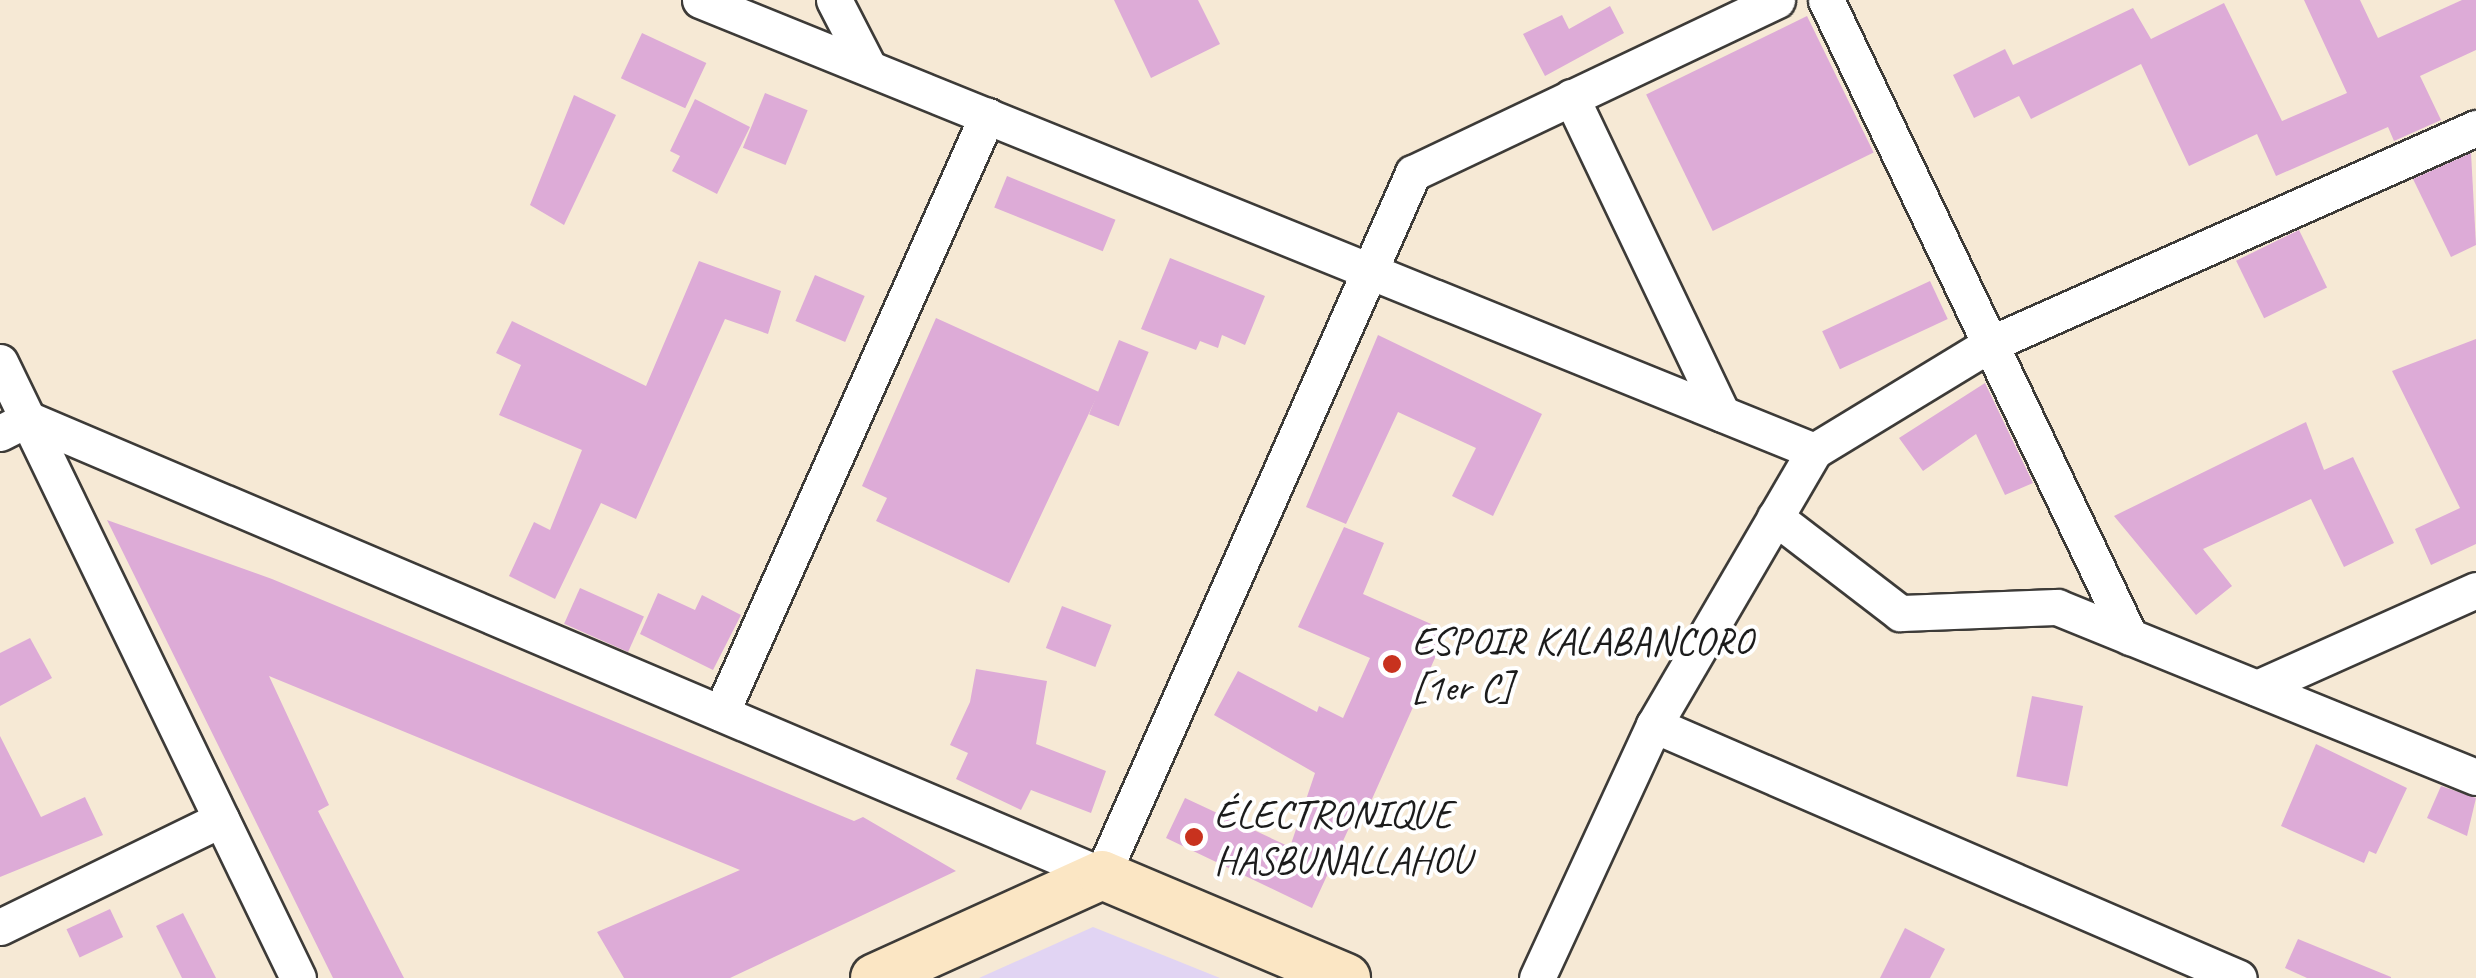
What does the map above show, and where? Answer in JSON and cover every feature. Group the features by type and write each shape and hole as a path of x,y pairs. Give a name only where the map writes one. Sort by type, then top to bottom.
{"main road":[{"path":"876,978 1102,875 1346,978"}],"street":[{"path":"700,0 1814,451"},
{"path":"834,0 869,68"},
{"path":"14,426 721,713 1102,875 1413,173 1776,0"},
{"path":"1826,0 2130,637"},
{"path":"1572,98 1722,414"},
{"path":"721,713 987,116"},
{"path":"1537,978 1654,725 1814,451 1990,344 2476,128"},
{"path":"0,362 14,426 221,818 298,978"},
{"path":"1776,517 1900,614 2057,607 2476,778"},
{"path":"2257,688 2476,590"},
{"path":"1654,725 2238,978"},
{"path":"0,927 221,818"}],"shaded area":[{"path":"1093,927 1220,978 979,978"}],"building":[{"path":"1114,0 1198,0 1220,44 1151,78"},
{"path":"2304,0 2360,0 2378,38 2462,0 2476,0 2476,50 2420,76 2441,120 2394,141 2388,127 2276,176 2257,134 2189,166 2141,64 2031,119 2019,96 1974,118 1953,75 2005,49 2013,65 2133,8 2151,39 2224,3 2282,121 2347,93"},
{"path":"1610,6 1624,33 1545,76 1523,34 1562,15 1569,29"},
{"path":"1807,16 1874,153 1713,231 1646,94"},
{"path":"642,33 706,63 685,108 621,78"},
{"path":"765,93 808,110 786,165 743,148"},
{"path":"574,95 616,115 564,225 530,205"},
{"path":"695,99 750,127 717,194 672,171 680,156 670,151"},
{"path":"2471,153 2476,245 2451,257 2413,179"},
{"path":"1007,176 1115,220 1103,251 994,208"},
{"path":"2299,230 2327,288 2264,318 2236,261"},
{"path":"1170,258 1265,296 1245,345 1222,335 1218,348 1200,341 1196,350 1141,329"},
{"path":"699,261 781,291 768,334 725,319 636,519 601,503 555,599 509,576 534,522 550,530 582,450 499,415 521,365 496,353 512,321 646,386"},
{"path":"815,275 865,296 845,342 795,321"},
{"path":"1930,281 1948,319 1840,369 1822,331"},
{"path":"936,318 1099,392 1009,583 876,521 887,498 862,486"},
{"path":"1378,335 1542,414 1493,516 1452,496 1476,448 1398,412 1346,524 1306,507"},
{"path":"2476,339 2476,544 2431,565 2415,529 2460,508 2392,371"},
{"path":"1119,340 1149,352 1119,426 1089,414"},
{"path":"1985,383 2033,483 2005,495 1976,434 1923,471 1899,438"},
{"path":"2306,422 2324,470 2353,457 2394,543 2344,567 2311,499 2203,549 2232,586 2196,615 2114,516"},
{"path":"107,520 272,579 854,821 863,817 956,871 730,978 624,978 597,932 740,870 269,676 329,805 318,811 404,978 333,978"},
{"path":"1344,527 1384,543 1363,594 1447,631 1372,799 1356,830 1349,828 1312,908 1166,838 1185,798 1290,847 1315,773 1214,715 1238,671 1317,712 1319,706 1343,718 1370,658 1298,627"},
{"path":"580,588 644,616 628,652 564,624"},
{"path":"658,593 695,610 702,595 741,615 713,670 640,634"},
{"path":"1062,606 1111,625 1095,667 1046,648"},
{"path":"30,638 52,678 0,706 0,653"},
{"path":"976,669 1047,681 1036,744 1106,771 1091,813 1031,790 1021,810 956,779 968,753 950,745 970,702"},
{"path":"2032,696 2083,706 2067,786 2016,776"},
{"path":"0,736 41,817 85,797 103,835 0,877"},
{"path":"2316,744 2407,788 2376,854 2369,851 2364,863 2281,826"},
{"path":"2441,786 2476,798 2467,836 2427,818"},
{"path":"110,909 123,937 80,957 66,929"},
{"path":"183,913 216,978 182,978 156,926"},
{"path":"1905,928 1945,949 1930,978 1880,978"},
{"path":"2298,939 2391,978 2307,978 2285,968"}],"place":[{"name":"ESPOIR KALABANCORO [1er C]","path":"1392,664"},
{"name":"ÉLECTRONIQUE HASBUNALLAHOU","path":"1194,837"}]}
